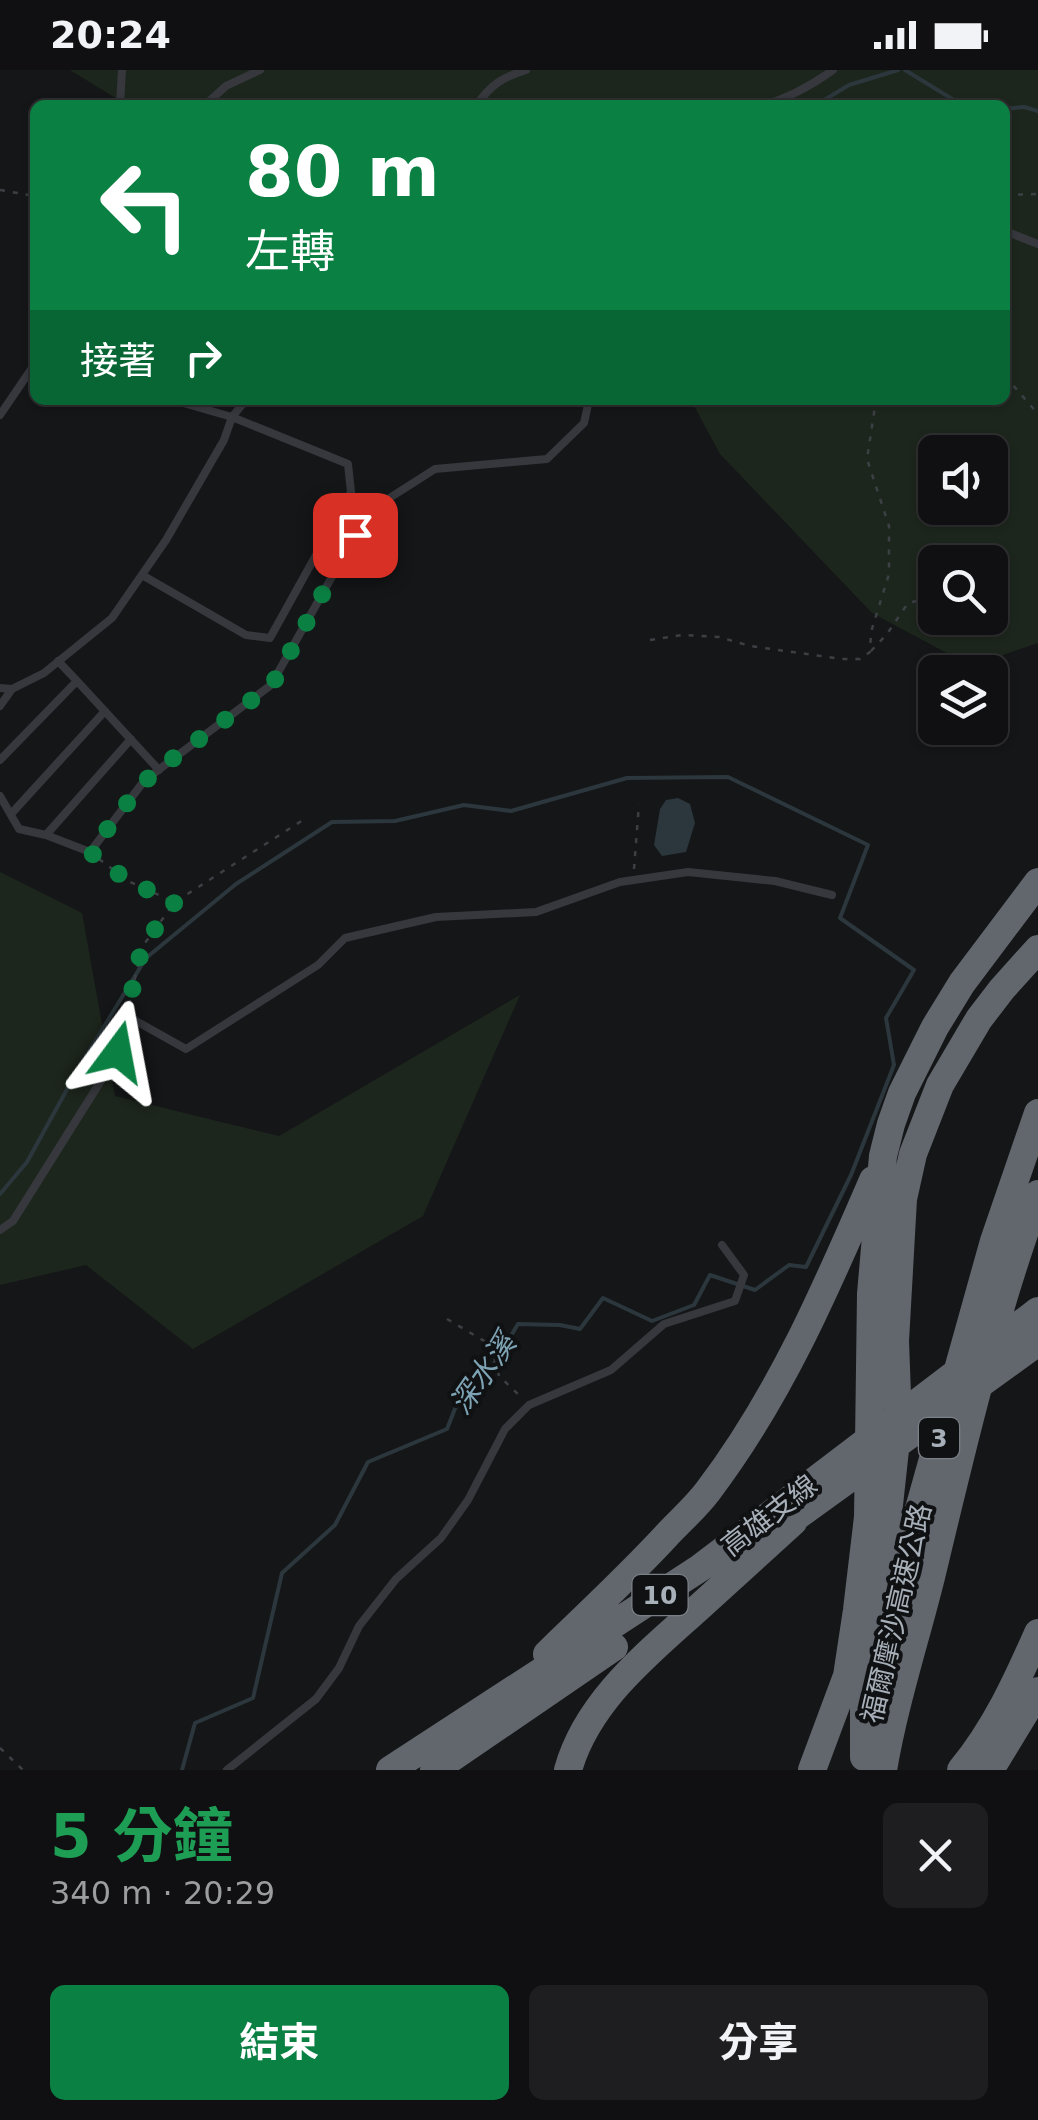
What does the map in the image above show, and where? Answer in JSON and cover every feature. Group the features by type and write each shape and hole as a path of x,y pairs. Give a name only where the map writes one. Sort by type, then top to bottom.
{"highway":[{"path":"497,1709 706,1493 756,1422 826,1290 883,1156 902,1092 935,1027 962,983 1038,882"},
{"path":"869,1766 864,1688 879,1597 898,1422 895,1341 903,1198 912,1154 940,1085 990,1004 1038,950"},
{"name":"福爾摩沙高速公路","path":"869,1766 910,1540 994,1241 1038,1113"},
{"path":"812,1770 847,1676 868,1518 871,1294 883,1156"},
{"name":"福爾摩沙高速公路","path":"869,1766 888,1740 1011,1268 1038,1194"},
{"name":"高雄支線","path":"434,1770 497,1709 592,1640 820,1492 1038,1311"},
{"name":"高雄支線","path":"390,1770 497,1709 1038,1342"},
{"path":"568,1770 580,1736 607,1697 645,1656 820,1492"},
{"path":"977,1763 1038,1633"},
{"path":"977,1763 1038,1691"}],"lane":[{"path":"120,100 122,70"},
{"path":"211,100 226,86 260,70"},
{"path":"481,100 503,77 526,70"},
{"path":"784,100 833,70"},
{"path":"1010,232 1038,244"},
{"path":"0,415 30,371"},
{"path":"142,575 246,635 270,638 351,492 348,464 189,405"},
{"path":"0,688 12,688 44,673 112,618 142,575 242,405"},
{"path":"0,796 19,828 90,852 141,785 272,685 369,511 435,469 546,459 584,423 588,405"},
{"path":"58,661 159,770"},
{"path":"0,760 77,681"},
{"path":"0,706 12,688"},
{"path":"11,814 105,711"},
{"path":"46,835 131,740"},
{"path":"0,1230 12,1221 118,1052 127,1016 186,1049 318,965 345,938 436,917 536,912 620,882 688,872 775,881 832,895"},
{"path":"227,1770 316,1698 339,1668 360,1626 396,1579 441,1538 468,1500 505,1429 529,1405 610,1370 664,1324 735,1301 744,1276 722,1245"}],"path":[{"path":"0,190 30,195"},
{"path":"1010,196 1038,194"},
{"path":"1010,382 1038,414"},
{"path":"870,652 871,632 889,574 889,526 867,459 875,405"},
{"path":"650,640 719,636 750,646 860,659 887,634 908,603 918,601"},
{"path":"632,880 638,804"},
{"path":"127,1016 142,947 175,902 302,820"},
{"path":"90,852 128,881 175,902"},
{"path":"447,1319 491,1345 499,1376 529,1405"},
{"path":"0,1748 23,1770"}],"shaded area":[{"path":"70,70 1038,70 1038,643 1003,655 950,655 872,613 720,454 694,405 1010,405 1010,100 119,100"},
{"path":"678,798 690,804 695,823 686,852 662,856 654,845 660,809 666,800"},
{"path":"0,872 82,913 115,1096 279,1136 520,995 423,1216 193,1349 86,1265 0,1285"}],"waterway":[{"path":"824,100 849,85 898,70"},
{"path":"905,70 954,100"},
{"path":"1010,108 1038,111"},
{"name":"深水溪","path":"0,1194 27,1162 146,958 236,884 332,822 395,821 464,805 511,811 627,778 728,777 868,845 840,918 914,970 886,1018 894,1065 851,1175 806,1267 789,1265 755,1290 710,1275 694,1305 652,1321 603,1298 580,1329 518,1324 481,1386 458,1401 447,1429 368,1462 335,1525 282,1573 253,1698 195,1723 182,1770"}],"route":[{"path":"118,1052 142,947 175,902 128,881 90,852 156,771 272,685 355,535"}]}
